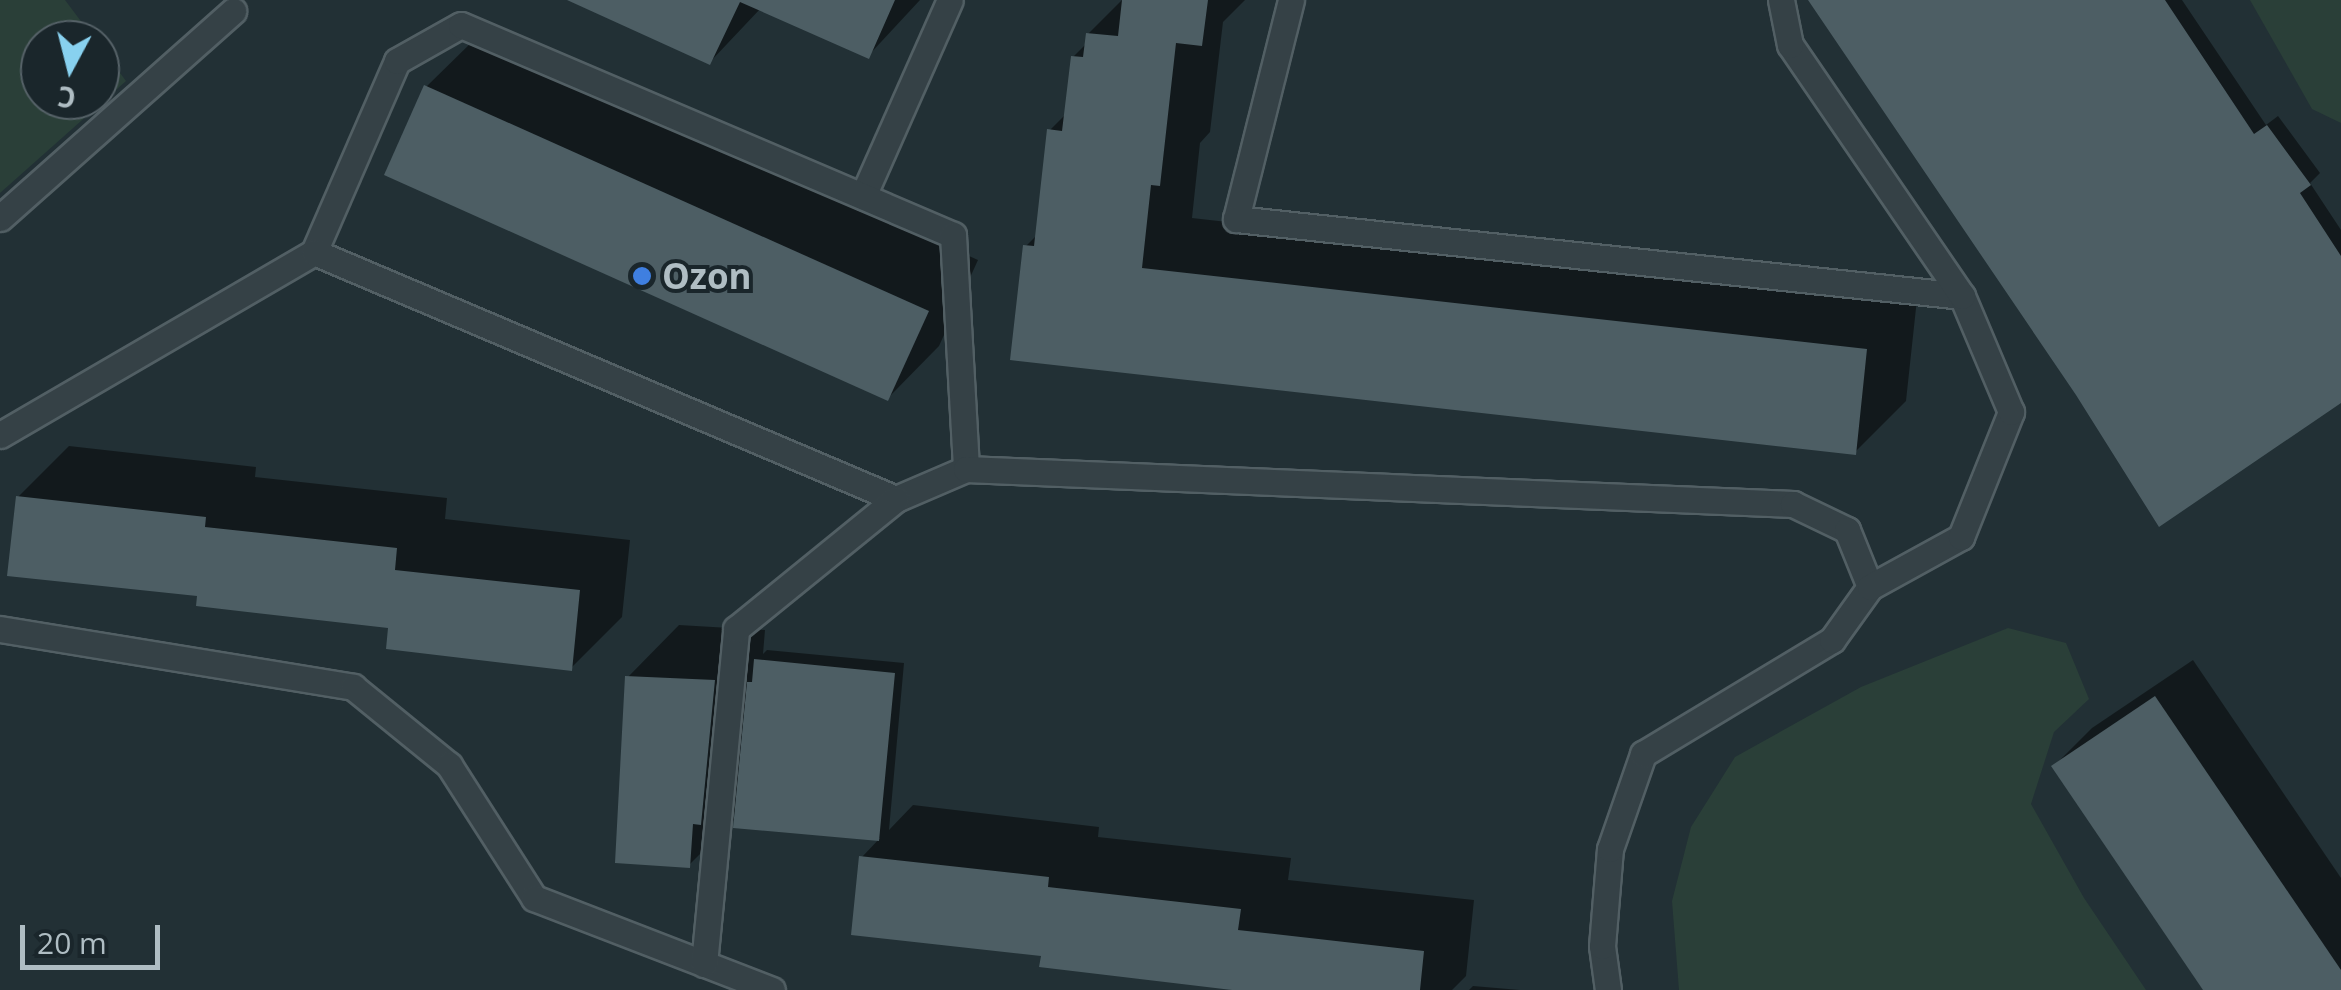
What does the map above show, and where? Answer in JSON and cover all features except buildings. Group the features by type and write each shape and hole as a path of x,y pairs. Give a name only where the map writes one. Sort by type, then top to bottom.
{"lane":[{"path":"863,196 950,0"},
{"path":"1291,0 1236,219 1962,296"},
{"path":"1608,990 1602,946 1610,849 1642,754 1832,640 1870,588 1960,537 2011,412 1962,296 1790,45 1781,0"},
{"path":"0,218 233,11"},
{"path":"0,435 314,252 397,61 461,25 953,234 966,468"},
{"path":"314,252 896,499"},
{"path":"704,964 736,629 896,499 966,468 1793,504 1847,530 1870,588"},
{"path":"0,629 352,686 449,766 534,898 772,990"}],"green space":[{"path":"0,0 65,0 80,20 20,20 20,120 82,120 0,193"},
{"path":"2250,0 2341,0 2341,123 2312,109"},
{"path":"2008,628 2066,643 2089,699 2054,732 2031,804 2084,898 2146,990 1679,990 1672,901 1691,827 1735,757 1861,687"}],"place":[{"name":"Ozon","path":"642,276"}]}
